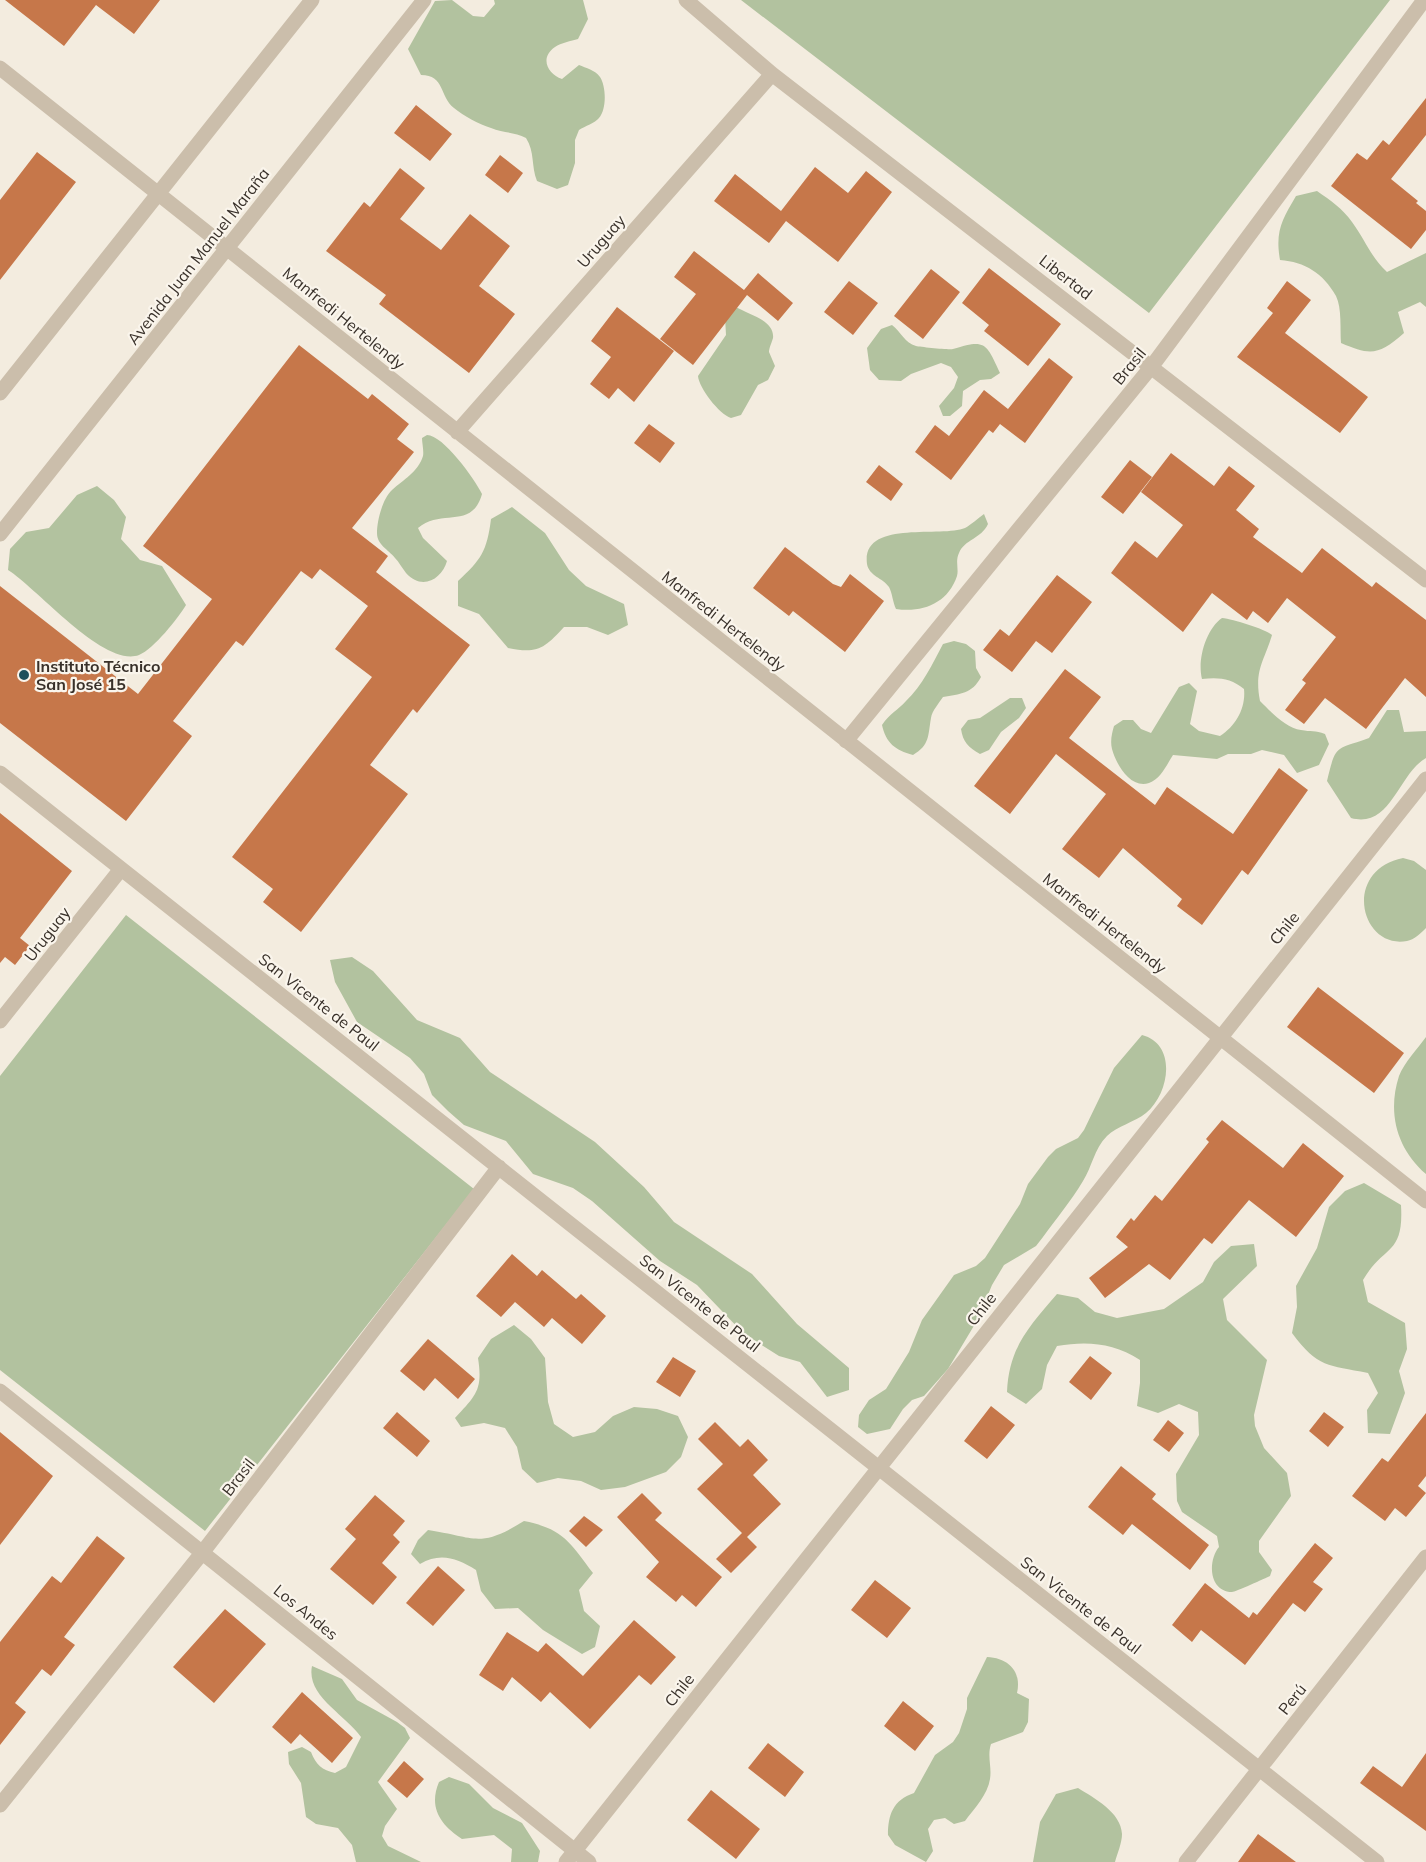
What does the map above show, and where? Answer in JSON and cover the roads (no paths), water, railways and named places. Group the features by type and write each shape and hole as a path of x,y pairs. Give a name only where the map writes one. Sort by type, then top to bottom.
{"street":[{"path":"0,393 312,0"},
{"name":"Avenida Juan Manuel Maraña","path":"0,534 424,0"},
{"name":"Libertad","path":"686,0 772,74 1426,580"},
{"name":"Brasil","path":"846,741 1152,366 1424,0"},
{"name":"Manfredi Hertelendy","path":"0,68 1426,1201"},
{"name":"Uruguay","path":"457,432 772,74"},
{"name":"San Vicente de Paul","path":"0,773 1377,1862"},
{"name":"Chile","path":"570,1856 1426,779"},
{"name":"Uruguay","path":"0,1021 122,869"},
{"name":"Brasil","path":"0,1805 202,1553 499,1167"},
{"name":"Los Andes","path":"0,1391 202,1553 570,1856 589,1862"},
{"name":"Perú","path":"1186,1862 1426,1557"}],"place":[{"name":"Instituto Técnico San José 15","path":"24,675"}]}
